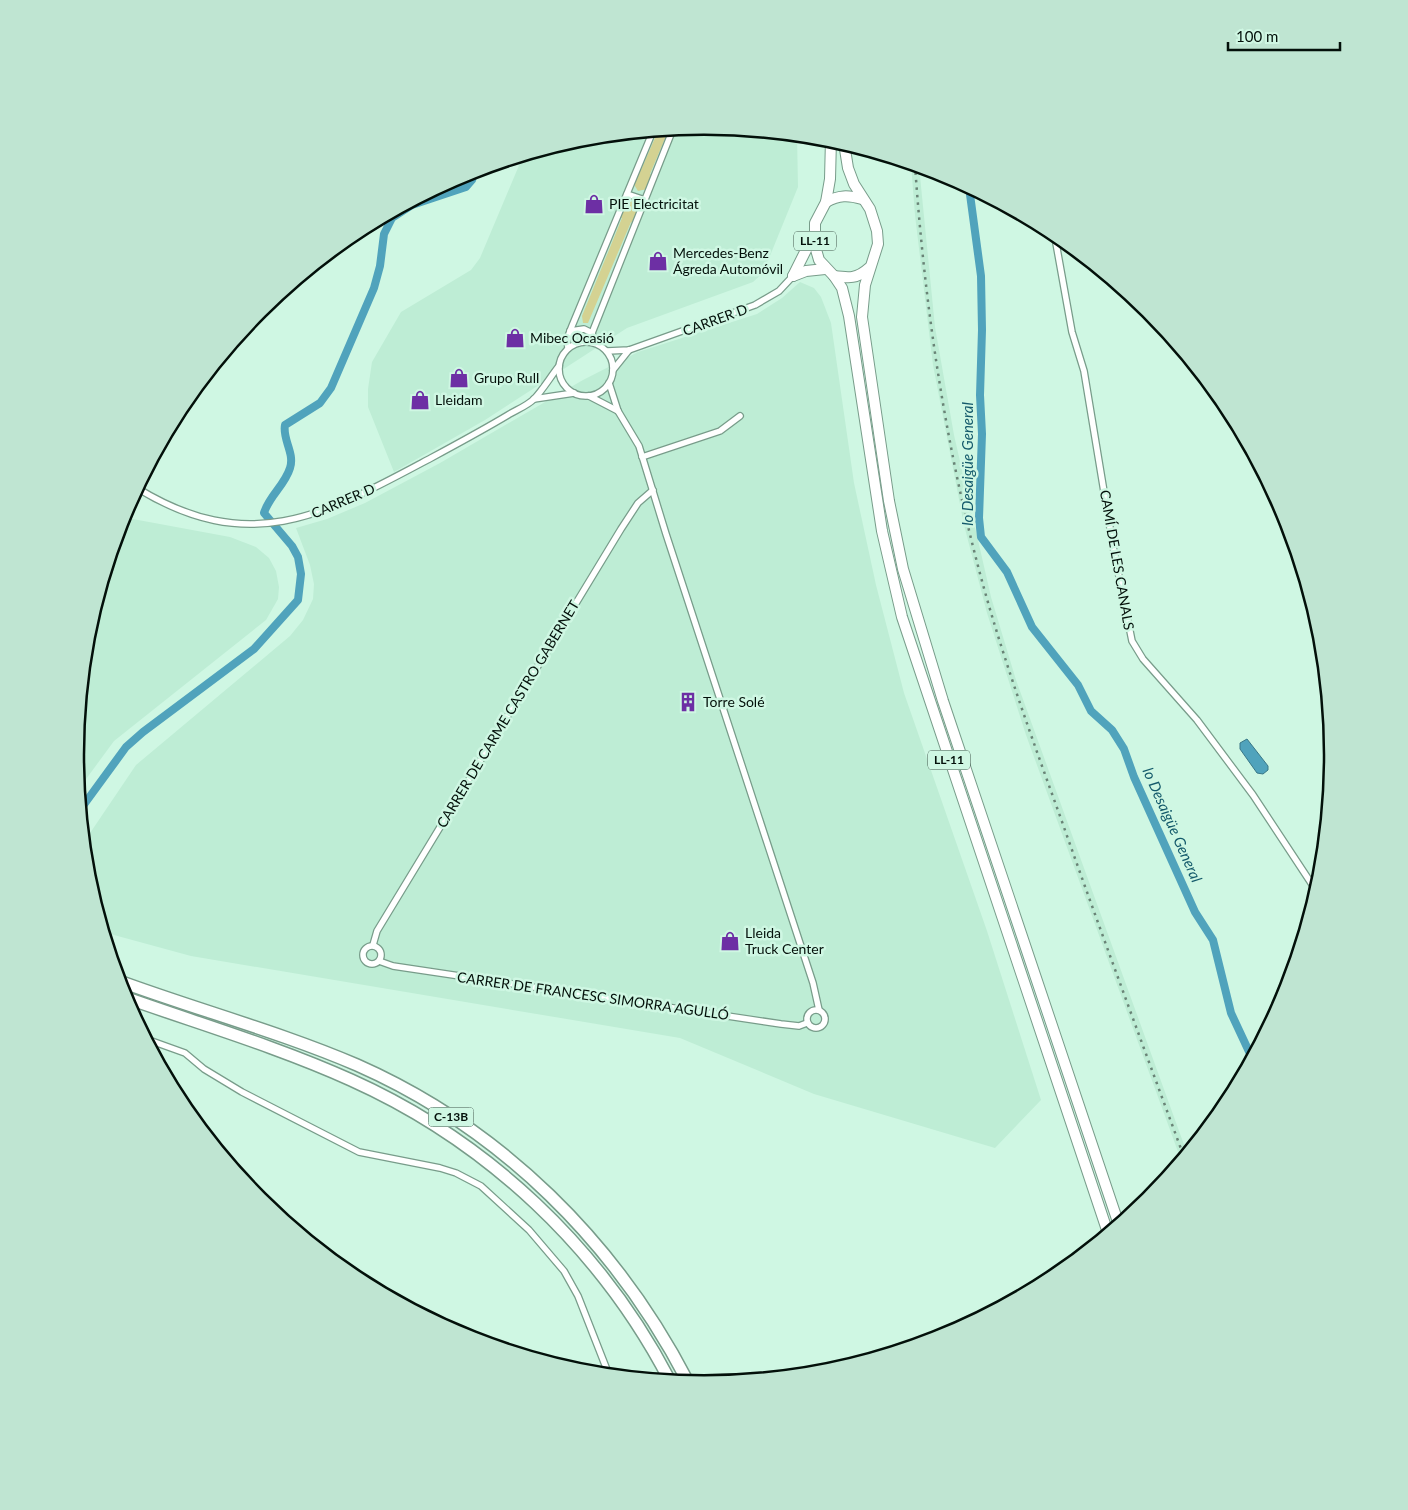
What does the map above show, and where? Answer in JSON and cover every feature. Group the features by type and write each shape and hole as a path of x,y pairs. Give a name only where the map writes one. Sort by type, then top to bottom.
{"highway":[{"name":"LL-11","path":"831,148 830,178 826,202 815,222 814,233 819,260 842,288 849,316 882,531 902,617 1106,1227"},
{"name":"LL-11","path":"845,152 848,168 862,199 870,209 877,231 878,244 864,294 864,331 890,502 903,569 917,622 942,701 1117,1218"},
{"path":"826,202 836,197 848,195 862,199"},
{"path":"793,276 814,233"},
{"path":"793,276 806,271 830,273 850,279 861,276 872,266"},
{"name":"C-13B","path":"129,986 344,1060 408,1091 472,1130 534,1179 601,1249 649,1314 684,1375"},
{"name":"C-13B","path":"135,1001 284,1053 350,1079 412,1111 459,1141 514,1184 582,1252 633,1318 666,1374"}],"street":[{"path":"595,343 592,333 670,136"},
{"path":"568,348 567,339 570,331 650,137"},
{"path":"627,194 645,200"},
{"name":"CAMÍ DE LES CANALS","path":"1056,244 1072,332 1084,371 1113,546 1132,641 1143,659 1196,720 1253,795 1311,882"},
{"name":"CARRER D","path":"606,351 629,350 755,305 779,291 793,276"},
{"path":"570,331 584,330 592,333"},
{"path":"589,396 601,392 609,383 613,363 606,351 595,343 584,341 568,348 561,358 559,366 562,382 575,394 589,396 618,411"},
{"path":"613,370 629,350"},
{"name":"CARRER D","path":"143,492 161,502 207,519 265,524 309,516 333,508 491,426 534,399 559,366"},
{"path":"609,383 618,411 632,432 642,456 816,990 818,1010"},
{"name":"CARRER D","path":"534,399 575,394"},
{"path":"642,456 720,431 740,416"},
{"name":"CARRER DE CARME CASTRO GABERNET","path":"373,945 376,931 626,522 641,499 653,490"},
{"path":"373,945 381,953 379,961 371,964 362,957 365,948 373,945"},
{"name":"CARRER DE FRANCESC SIMORRA AGULLÓ","path":"379,961 394,966 781,1024 799,1026 808,1023"},
{"path":"812,1010 818,1010 825,1016 823,1025 815,1028 808,1023 808,1014 812,1010"},
{"path":"155,1042 185,1053 204,1069 242,1092 351,1148 373,1155 456,1173 481,1186 529,1230 564,1271 578,1296 605,1367"}],"shaded area":[{"path":"663,136 745,136 797,142 798,187 763,273 753,282 627,328 485,420 394,472 368,407 368,389 372,362 401,312 471,270 480,258 520,163 583,147"},
{"path":"666,136 650,174 653,176 647,189 638,191 633,183 638,170 641,170 655,137"},
{"path":"912,171 920,174 935,327 954,435 991,597 1016,680 1185,1147 1179,1154 1026,735 987,613 964,525 933,365"},
{"path":"630,201 635,203 639,210 633,223 631,222 588,323 583,323 582,316 622,218 619,217 626,203"},
{"path":"800,282 814,288 821,297 831,323 854,483 876,585 904,693 987,931 1041,1100 995,1148 814,1094 680,1038 191,956 111,934 96,876 89,835 136,765 290,636 303,620 313,599 314,584 310,565 296,528 327,519 365,503 440,463 583,380 638,352 757,314 782,298"},
{"path":"131,519 230,537 256,547 269,558 276,571 279,587 278,599 266,620 114,741 85,781 85,714 96,634 105,594"}],"water":[{"path":"1247,739 1268,766 1268,770 1263,774 1257,773 1240,749 1240,743"}],"waterway":[{"path":"430,199 466,187 472,180"},
{"name":"lo Desaigüe General","path":"970,195 981,276 980,395 982,434 979,518 981,537 1007,572 1032,627 1078,685 1091,711 1112,730 1124,749 1134,777 1195,912 1213,940 1231,1013 1249,1051"},
{"path":"86,802 126,747 143,732 254,649 298,600 301,574 298,557 292,546 264,513 269,501 285,480 290,468 291,457 285,436 285,425 320,403 331,388 374,288 380,266 384,234 391,220"}],"railway":[{"path":"916,173 925,275 949,438 960,492 987,599 1031,735 1182,1150"}],"place":[{"name":"PIE Electricitat","path":"594,204"},
{"name":"Mercedes-Benz Ágreda Automóvil","path":"658,261"},
{"name":"Mibec Ocasió","path":"515,338"},
{"name":"Grupo Rull","path":"459,378"},
{"name":"Lleidam","path":"420,400"},
{"name":"Torre Solé","path":"688,702"},
{"name":"Lleida Truck Center","path":"730,941"}]}
